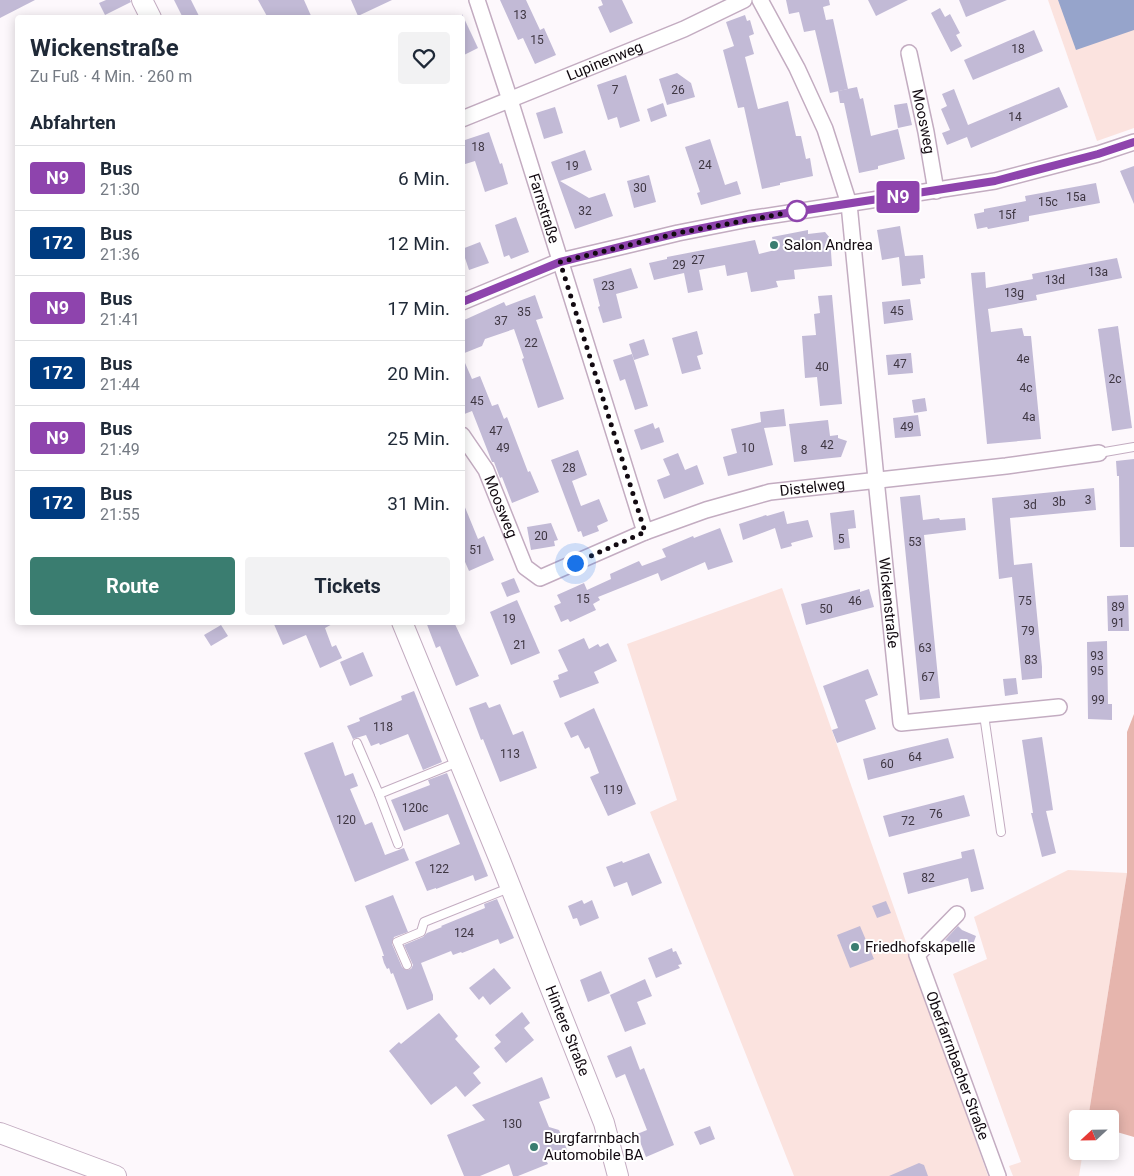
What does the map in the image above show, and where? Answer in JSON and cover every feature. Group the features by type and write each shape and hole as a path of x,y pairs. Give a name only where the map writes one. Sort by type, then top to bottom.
{"street":[{"path":"142,0 150,15"},
{"name":"Farnstraße","path":"476,0 510,100 645,532"},
{"name":"Lupinenweg","path":"465,118 684,29 744,0"},
{"name":"Wickenstraße","path":"760,0 797,68 824,129 849,204 901,723 1059,707"},
{"name":"Moosweg","path":"909,53 926,132 936,191"},
{"path":"465,301 560,262 685,231 995,181 1098,154 1134,142"},
{"name":"Moosweg","path":"465,439 486,470 525,567 540,578"},
{"name":"Distelweg","path":"540,578 645,532 706,510 770,492 998,467 1099,452"},
{"name":"Hintere Straße","path":"403,625 460,761 604,1123 618,1176"},
{"name":"Oberfarrnbacher Straße","path":"956,914 917,955 998,1176"},
{"path":"0,1133 116,1176"}],"lane":[{"path":"1099,452 1134,447"},
{"path":"984,715 1001,832"},
{"path":"357,743 398,844"},
{"path":"379,794 460,761"},
{"path":"407,965 397,942 421,932 424,922 511,888"}],"shaded area":[{"path":"1048,0 1134,0 1134,128 1097,141"},
{"path":"782,588 988,1176 794,1176 650,812 677,800 627,644"},
{"path":"1134,714 1134,1137 1119,1133 1119,1110 1089,1110 1127,873 1127,732"},
{"path":"1068,870 1127,873 1089,1110 1069,1110 1069,1160 1082,1160 1079,1176 1013,1176 1009,1166 1021,1162 953,974 987,959 974,917"}],"water":[{"path":"1058,0 1134,0 1134,30 1076,50"}],"building":[{"path":"0,0 35,0 0,18"},
{"path":"106,0 130,0 131,2 105,15 99,3"},
{"path":"174,0 191,0 198,15 182,15"},
{"path":"258,0 304,0 311,15 266,15"},
{"path":"351,0 392,0 360,15 358,15"},
{"path":"500,0 526,0 540,30 544,28 556,55 535,64 523,38 518,40"},
{"path":"601,0 622,0 633,23 610,33 598,7 603,5"},
{"path":"786,0 829,0 830,5 823,7 826,20 833,19 848,89 830,93 815,30 804,32 799,12 789,14"},
{"path":"868,0 908,0 876,16"},
{"path":"959,0 1007,0 966,17"},
{"path":"940,8 945,17 950,14 960,33 956,35 962,46 951,52 931,13"},
{"path":"745,15 747,21 750,20 754,34 749,36 754,54 745,57 758,109 788,101 796,136 801,136 806,159 810,158 813,176 762,189 744,107 738,108 723,50 734,46 726,22"},
{"path":"465,20 478,48 465,54"},
{"path":"1034,30 1043,51 973,80 964,60"},
{"path":"677,73 691,83 695,97 667,105 659,79"},
{"path":"626,75 640,121 620,128 617,117 608,120 597,85"},
{"path":"857,87 860,99 863,98 871,136 898,129 905,159 878,166 878,169 859,173 844,103 840,103 838,91"},
{"path":"1059,87 1068,107 971,148 967,137 947,145 942,133 950,130 941,109 947,106 942,94 954,89 968,125"},
{"path":"663,103 667,116 651,122 647,109"},
{"path":"907,103 912,125 898,128 894,105"},
{"path":"555,107 563,133 544,139 536,113"},
{"path":"489,132 500,164 502,163 508,184 485,192 475,161 465,164 465,140"},
{"path":"710,139 725,185 737,181 741,194 701,205 697,193 700,192 685,147"},
{"path":"585,150 592,170 560,181 589,198 605,193 613,216 575,229 551,162"},
{"path":"1134,166 1134,204 1120,171"},
{"path":"649,175 656,202 634,208 627,181"},
{"path":"1096,183 1100,203 1029,216 1029,221 988,229 987,227 977,229 974,214 984,212 984,209 1026,201 1025,196"},
{"path":"516,217 529,252 511,259 509,255 504,257 495,225"},
{"path":"900,226 905,256 923,255 925,278 920,279 921,284 902,286 899,257 882,260 877,230"},
{"path":"808,230 808,234 825,232 830,238 832,266 794,270 795,279 776,281 778,287 764,290 751,292 747,272 727,276 725,265 699,270 703,290 688,293 684,273 654,280 649,263 667,259 667,257 755,240 759,254 775,250 772,237"},
{"path":"480,242 489,263 469,270 465,258 465,248"},
{"path":"1117,258 1122,278 1036,295 1037,300 988,309 991,332 1022,328 1024,336 1031,336 1041,439 987,444 971,273 985,272 986,288 1033,279 1032,274"},
{"path":"631,268 638,288 616,294 622,318 603,323 593,279"},
{"path":"535,295 543,318 536,320 564,399 538,408 514,329 485,339 482,346 465,353 465,320 504,302 506,306"},
{"path":"832,295 842,404 820,406 817,377 805,378 802,336 816,335 814,314 820,313 818,296"},
{"path":"910,299 913,320 884,324 882,302"},
{"path":"1118,326 1132,428 1112,431 1098,329"},
{"path":"697,331 703,354 697,356 701,369 682,374 672,338"},
{"path":"644,339 649,355 634,360 629,344"},
{"path":"911,353 913,373 888,375 886,355"},
{"path":"632,354 648,406 635,410 625,379 620,381 613,360"},
{"path":"465,363 472,379 480,376 492,406 498,404 504,419 507,417 528,472 530,471 539,492 512,503 502,477 500,478 494,462 492,462 472,411 465,414"},
{"path":"925,398 927,411 914,413 912,400"},
{"path":"784,409 786,426 764,428 773,465 728,476 723,457 737,453 731,429 761,422 760,412"},
{"path":"918,415 921,436 895,438 893,418"},
{"path":"828,420 830,436 838,435 838,438 847,441 841,457 794,462 789,424"},
{"path":"653,423 655,429 659,427 664,442 641,450 634,430"},
{"path":"578,450 587,475 572,481 581,506 599,499 608,521 597,526 599,531 583,537 581,531 578,532 551,460"},
{"path":"678,453 685,470 697,465 704,484 664,499 657,480 670,475 663,459"},
{"path":"1134,459 1134,547 1120,547 1119,476 1117,476 1116,461"},
{"path":"1094,488 1096,510 1010,518 1014,565 1032,563 1042,667 1042,678 1022,680 1012,577 999,579 992,498"},
{"path":"920,495 923,520 965,518 966,530 924,535 940,698 920,700 900,497"},
{"path":"465,507 478,539 484,536 494,560 469,571 465,562"},
{"path":"854,510 856,528 848,529 850,548 834,550 830,513"},
{"path":"784,511 787,524 808,520 813,537 791,543 792,546 781,549 775,528 743,540 739,524"},
{"path":"551,523 558,540 554,541 555,546 531,550 527,527"},
{"path":"720,528 733,562 708,570 705,562 661,581 658,573 598,597 600,600 593,604 596,610 570,622 568,619 561,622 554,606 561,603 557,595 584,583 587,590 611,579 610,574 639,561 642,566 666,557 662,549 693,536 694,538"},
{"path":"514,578 520,592 507,597 501,583"},
{"path":"860,589 860,592 869,589 874,607 806,625 801,604"},
{"path":"1128,595 1129,631 1108,631 1107,596"},
{"path":"517,600 540,653 511,665 490,612"},
{"path":"221,625 228,636 211,646 204,635"},
{"path":"274,625 330,625 325,628 332,647 336,645 342,658 320,668 306,635 283,645"},
{"path":"427,625 455,625 479,676 456,686 440,646 436,648"},
{"path":"584,638 589,649 598,644 600,647 608,643 617,661 594,672 599,683 560,698 553,681 559,679 558,675 568,671 558,650"},
{"path":"1107,641 1108,704 1112,704 1112,720 1088,719 1087,642"},
{"path":"363,652 373,676 350,686 340,662"},
{"path":"868,669 878,695 865,700 876,729 837,743 832,730 838,728 823,686"},
{"path":"1016,678 1018,694 1005,696 1003,679"},
{"path":"414,691 442,762 423,770 408,734 380,745 379,743 371,746 366,735 353,739 347,726 360,721 359,718 402,700 401,696"},
{"path":"486,702 489,708 500,704 513,735 523,731 537,768 500,782 469,708"},
{"path":"594,708 636,804 608,816 590,777 599,773 589,747 585,749 578,735 571,738 564,723"},
{"path":"1042,737 1053,810 1046,811 1056,853 1042,857 1031,813 1033,813 1022,740"},
{"path":"948,738 954,758 868,780 863,759"},
{"path":"333,742 345,776 353,773 358,786 350,789 365,825 372,822 385,855 404,848 409,860 355,882 304,753"},
{"path":"447,773 488,876 475,881 473,875 427,891 415,862 460,844 448,814 404,831 391,800 430,785 428,780"},
{"path":"964,795 970,816 889,837 883,816"},
{"path":"974,849 984,889 971,892 968,878 908,894 903,873 962,858 961,852"},
{"path":"649,853 662,883 632,896 627,882 614,887 606,867"},
{"path":"393,895 408,932 394,937 392,944 402,967 406,970 411,969 413,965 404,945 423,937 441,926 485,908 484,904 497,899 514,938 500,944 498,939 453,955 451,951 421,963 433,995 433,1000 407,1010 393,973 391,974 389,968 387,969 384,963 382,950 365,906"},
{"path":"582,900 584,904 592,900 599,918 580,926 577,918 573,919 568,906"},
{"path":"886,901 891,913 877,918 872,906"},
{"name":"Friedhofskapelle","path":"860,926 874,959 850,968 837,935"},
{"path":"958,926 962,930 976,936 971,950 945,940"},
{"path":"672,948 673,952 676,951 682,964 678,965 680,968 656,978 648,958"},
{"path":"494,968 511,988 490,1005 483,996 479,1000 469,988"},
{"path":"601,971 610,993 588,1002 580,980"},
{"path":"645,979 652,996 637,1002 646,1024 625,1032 610,995"},
{"path":"522,1012 530,1023 524,1028 534,1040 506,1063 494,1048 501,1042 495,1035"},
{"path":"439,1013 458,1036 455,1039 480,1067 473,1073 481,1083 465,1097 456,1086 431,1105 389,1051 399,1042 401,1044"},
{"path":"631,1046 640,1070 644,1068 674,1145 646,1157 637,1134 647,1130 625,1074 616,1078 607,1056"},
{"path":"542,1077 550,1098 539,1102 549,1127 559,1130 568,1152 546,1160 548,1164 518,1176 513,1176 509,1164 480,1176 464,1176 447,1135 485,1120 472,1105"},
{"path":"710,1126 715,1139 700,1145 694,1132"},
{"path":"919,1163 924,1165 928,1176 889,1176"}],"bus line":[{"name":"N9","path":"465,301 560,262 678,233 748,219 995,181 1098,154 1134,142"}],"place":[{"name":"Salon Andrea","path":"774,245"},
{"name":"Friedhofskapelle","path":"855,947"},
{"name":"Burgfarrnbach Automobile BA","path":"534,1147"}],"route":[{"path":"575,563 645,532 560,262 678,233 797,211"}]}
